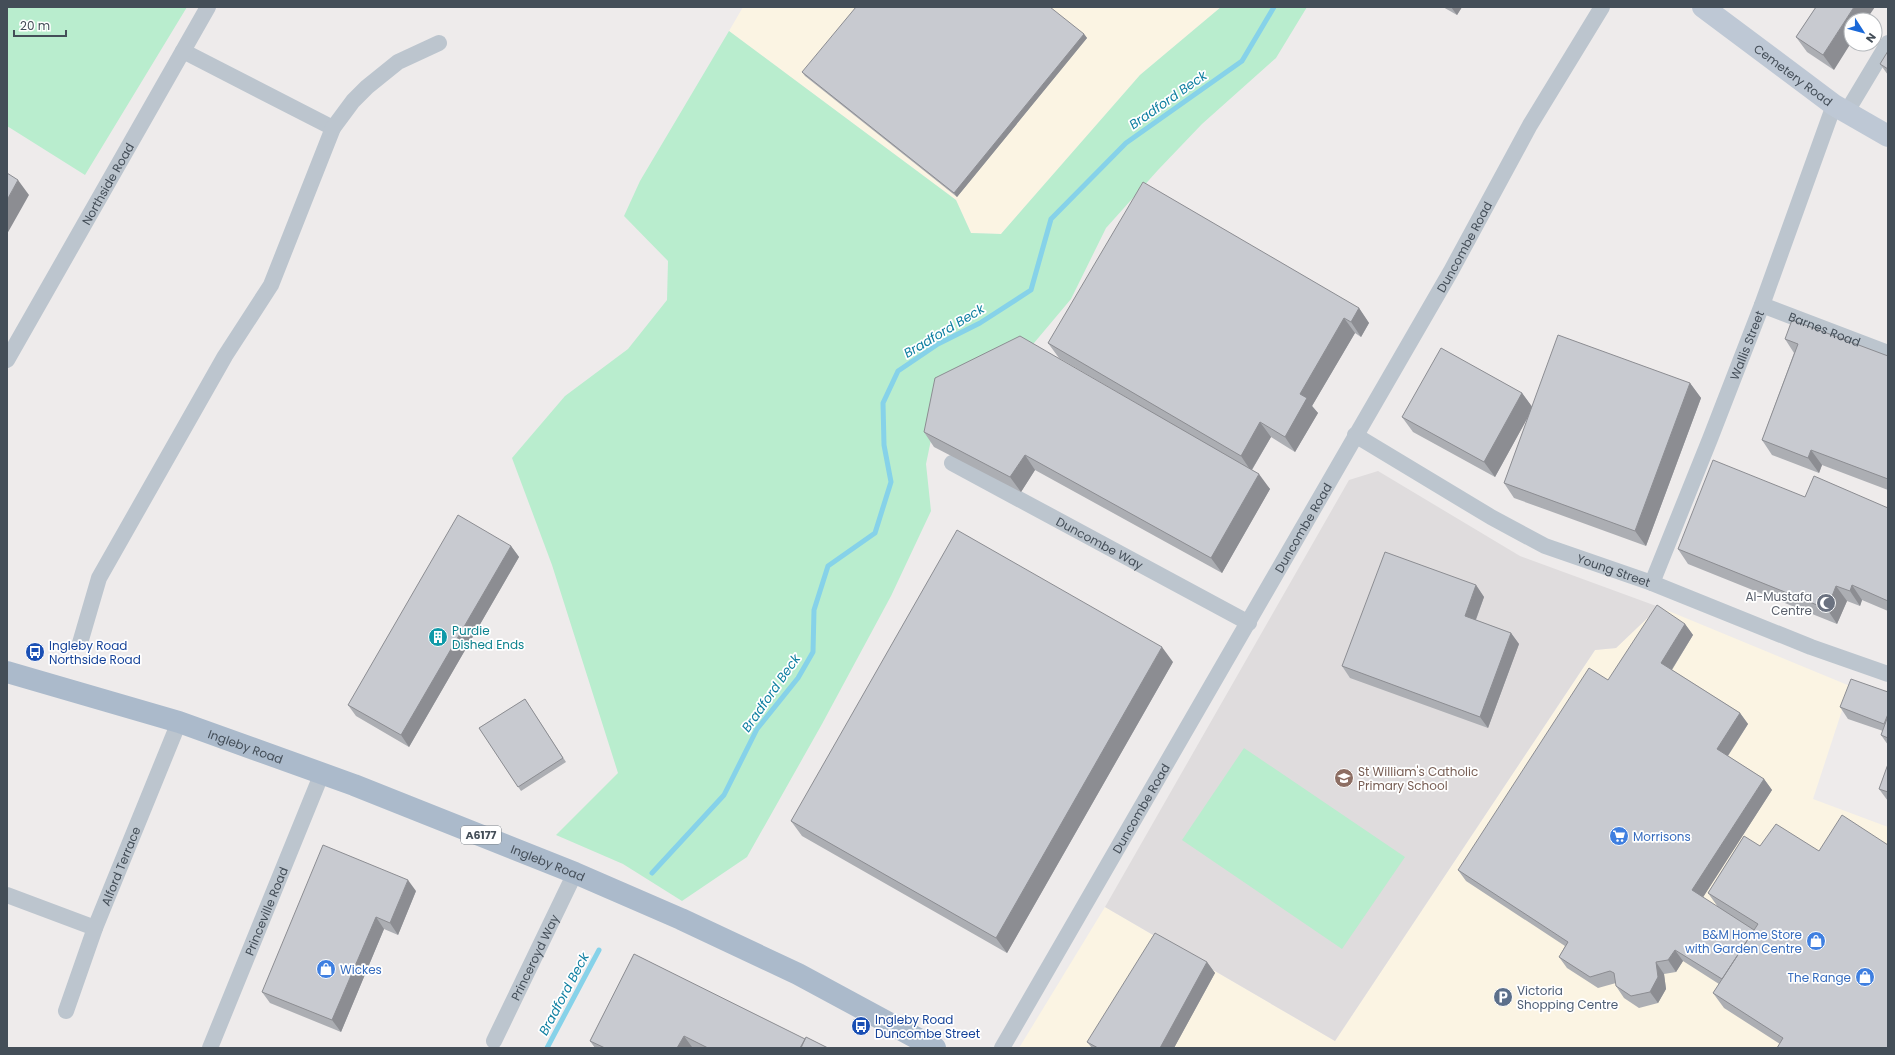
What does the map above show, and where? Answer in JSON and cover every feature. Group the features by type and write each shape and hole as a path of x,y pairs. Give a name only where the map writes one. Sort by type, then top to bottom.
{"main road":[{"name":"Ingleby Road","path":"7,672 179,722 322,773 575,873 682,919 798,974 935,1048"}],"street":[{"name":"Northside Road","path":"7,360 208,7"},
{"name":"Duncombe Road","path":"1002,1048 1249,623 1451,271 1530,125 1602,7"},
{"name":"Cemetery Road","path":"1703,7 1840,109 1888,136"},
{"path":"80,643 99,578 224,356 271,285 333,128 354,100 367,87 398,62 439,43"},
{"name":"Wallis Street","path":"1652,583 1840,109 1888,43"},
{"path":"183,51 333,128"},
{"name":"Barnes Road","path":"1762,305 1888,353"},
{"name":"Young Street","path":"1355,436 1491,517 1545,546 1652,583 1811,647 1888,674"},
{"name":"Duncombe Way","path":"952,463 1249,623"},
{"name":"Alford Terrace","path":"66,1011 95,928 179,722"},
{"name":"Princeville Road","path":"210,1048 322,773"},
{"name":"Princeroyd Way","path":"494,1041 575,873"},
{"path":"7,895 95,928"}],"shaded area":[{"path":"743,7 1221,7 1140,75 1001,234 971,233 956,200 729,31"},
{"name":"St William's Catholic Primary School","path":"1378,471 1520,556 1659,607 1616,648 1595,650 1335,1041 1105,907 1349,480"},
{"path":"1659,607 1850,686 1813,799 1888,827 1888,1048 1019,1048 1105,907 1335,1041 1595,650 1616,648"}],"green space":[{"path":"7,7 187,7 85,175 7,126"},
{"path":"1221,7 1307,7 1276,58 1202,124 1106,228 1071,299 1034,343 939,401 926,464 931,511 891,596 822,724 747,857 682,901 623,864 556,835 618,773 552,565 512,458 565,396 628,349 667,300 668,261 624,216 640,181 729,31 956,200 971,233 1001,234 1140,75"},
{"path":"1244,748 1405,857 1342,949 1182,840"}],"building":[{"path":"856,7 1050,7 1084,34 954,193 802,72"},
{"path":"1816,7 1854,7 1851,12 1843,12 1843,24 1823,55 1796,37"},
{"path":"1888,51 1888,69 1880,64"},
{"path":"7,173 18,180 7,200"},
{"path":"1143,182 1359,308 1351,322 1344,318 1300,394 1307,398 1285,437 1260,422 1241,456 1048,343"},
{"path":"1792,320 1888,356 1888,479 1811,450 1808,458 1762,440 1798,344 1785,339"},
{"path":"1558,335 1690,383 1635,531 1504,483"},
{"path":"1020,336 1259,474 1211,558 1025,455 1010,477 924,432 935,378"},
{"path":"1441,348 1522,393 1484,462 1402,417"},
{"path":"1713,460 1805,497 1814,476 1888,508 1888,601 1852,585 1850,591 1836,586 1827,609 1678,549"},
{"name":"Purdie Dished Ends","path":"458,515 511,546 401,735 348,705"},
{"path":"957,530 1162,647 996,938 791,821"},
{"path":"1385,552 1476,585 1465,616 1511,633 1480,717 1342,666"},
{"name":"Morrisons","path":"1657,605 1685,624 1661,663 1740,713 1717,749 1764,779 1692,890 1754,930 1722,979 1675,950 1668,960 1656,962 1658,977 1650,992 1631,996 1616,986 1614,973 1610,971 1590,977 1559,957 1568,942 1458,870 1589,668 1608,680"},
{"path":"1851,679 1888,692 1888,714 1884,724 1840,707"},
{"path":"525,699 563,758 518,787 479,728"},
{"path":"1888,716 1888,738 1881,735"},
{"path":"1888,764 1888,792 1879,789"},
{"name":"B&M Home Store with Garden Centre","path":"1842,815 1888,845 1888,1048 1777,1048 1783,1038 1713,993 1758,924 1708,893 1744,836 1760,846 1776,824 1819,851"},
{"name":"Wickes","path":"323,845 408,880 390,923 376,917 332,1020 262,992"},
{"path":"1155,933 1207,962 1160,1048 1098,1048 1087,1042"},
{"path":"634,954 805,1039 800,1048 708,1048 684,1036 677,1048 605,1048 590,1041"},
{"path":"806,1037 828,1048 801,1048"}],"waterway":[{"name":"Bradford Beck","path":"652,873 724,795 757,729 798,678 813,652 814,610 828,566 875,533 891,482 884,445 883,403 898,371 938,344 980,323 1031,290 1051,219 1126,143 1242,61 1274,7"},
{"name":"Bradford Beck","path":"547,1048 599,950"}],"place":[{"name":"Al-Mustafa Centre","path":"1826,603"},
{"name":"Purdie Dished Ends","path":"438,637"},
{"name":"Ingleby Road Northside Road","path":"35,652"},
{"name":"St William's Catholic Primary School","path":"1344,778"},
{"name":"Morrisons","path":"1619,836"},
{"name":"B&M Home Store with Garden Centre","path":"1816,941"},
{"name":"Wickes","path":"326,969"},
{"name":"The Range","path":"1865,977"},
{"name":"Victoria Shopping Centre","path":"1503,997"},
{"name":"Ingleby Road Duncombe Street","path":"861,1026"}]}
